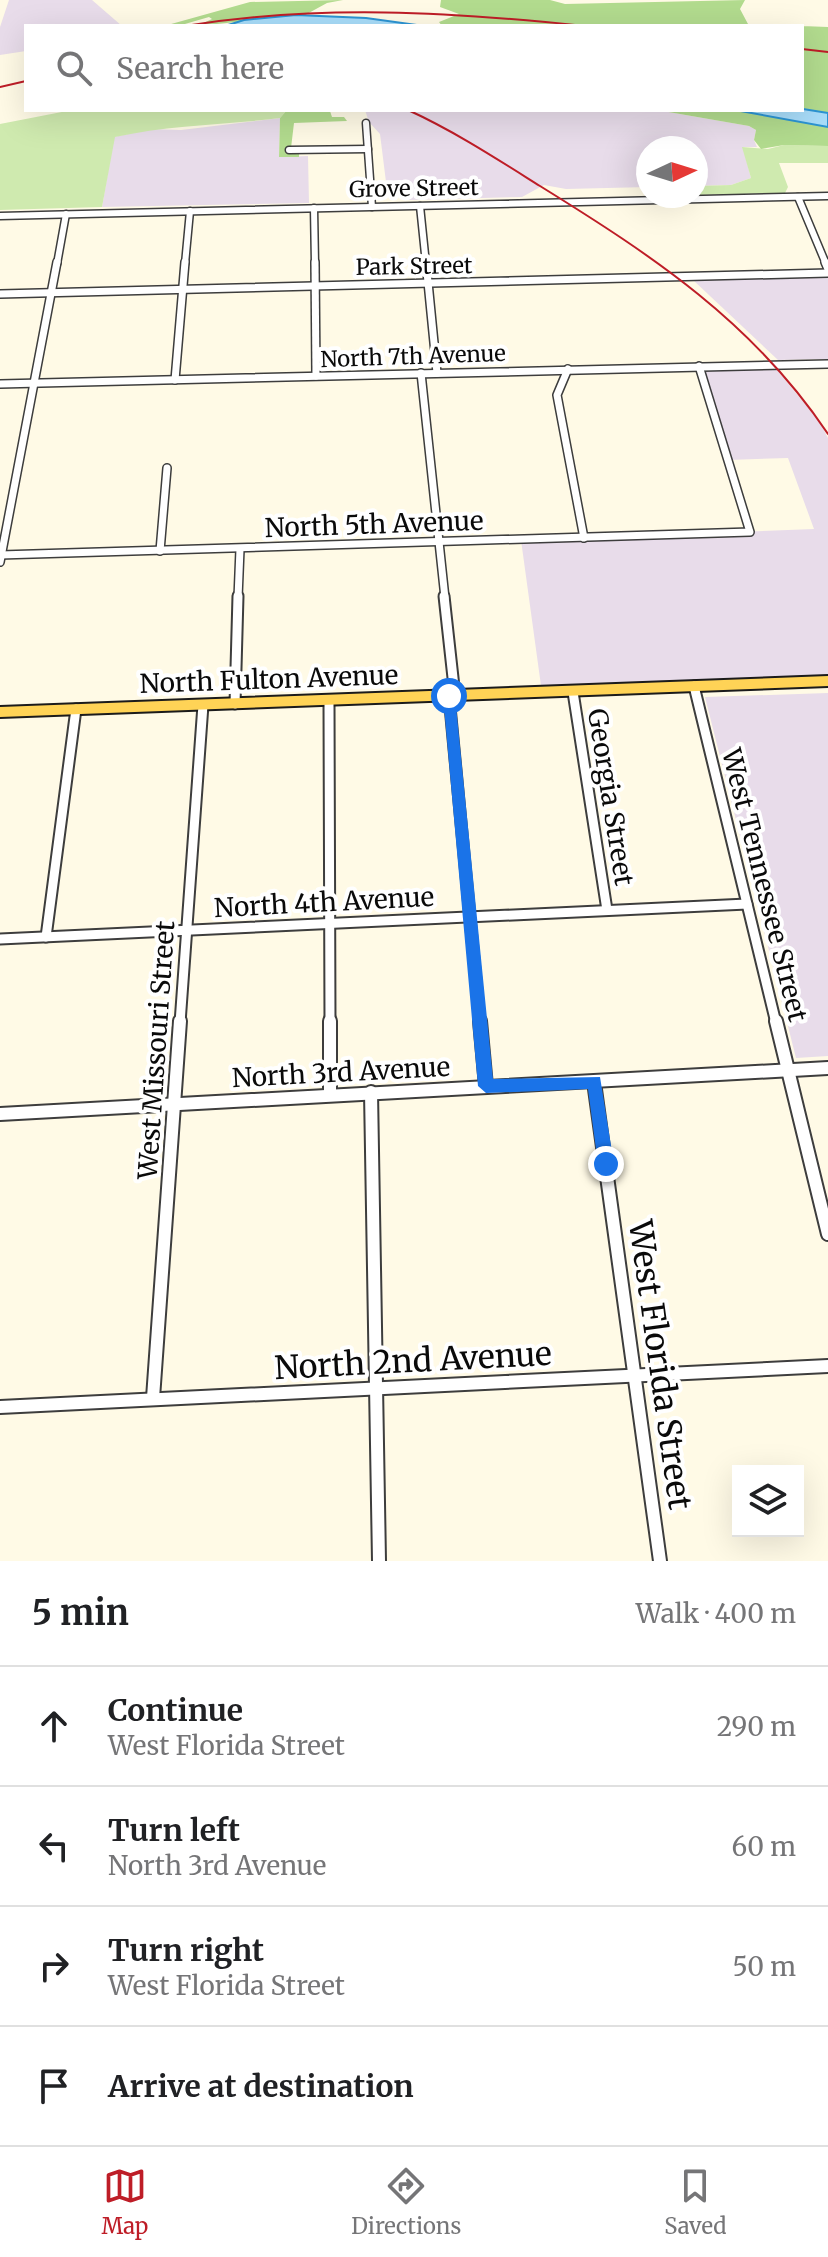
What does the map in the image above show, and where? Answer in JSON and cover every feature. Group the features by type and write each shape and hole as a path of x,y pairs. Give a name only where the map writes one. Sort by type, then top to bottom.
{"main road":[{"name":"North Fulton Avenue","path":"0,712 828,681"}],"street":[{"path":"366,123 372,207"},
{"path":"289,150 368,149"},
{"name":"Grove Street","path":"0,216 828,196"},
{"path":"798,197 828,271"},
{"path":"420,206 437,373"},
{"path":"314,208 316,376"},
{"path":"175,380 190,211"},
{"path":"0,557 66,214"},
{"name":"Park Street","path":"0,294 828,271"},
{"name":"North 7th Avenue","path":"0,384 828,364"},
{"name":"North 5th Avenue","path":"0,557 750,532 699,366"},
{"path":"568,369 557,395 584,538"},
{"path":"421,373 439,542 486,1086"},
{"path":"160,551 167,468"},
{"path":"235,704 240,549"},
{"name":"West Tennessee Street","path":"694,686 828,1234"},
{"name":"Georgia Street","path":"573,692 607,910"},
{"path":"329,702 330,1094"},
{"name":"West Missouri Street","path":"153,1398 203,705"},
{"path":"46,937 76,709"},
{"name":"North 4th Avenue","path":"0,939 747,904"},
{"name":"North 3rd Avenue","path":"0,1114 828,1068"},
{"name":"West Florida Street","path":"594,1082 660,1561"},
{"path":"371,1092 379,1561"},
{"name":"North 2nd Avenue","path":"0,1407 828,1366"}],"shaded area":[{"path":"9,0 92,0 120,24 24,24 24,51 0,55 0,27"},
{"path":"366,112 668,112 749,126 756,130 754,140 757,147 743,147 751,178 731,185 708,186 708,136 636,136 636,187 566,189 544,185 522,197 409,200 387,190 380,134 369,122"},
{"path":"280,118 279,157 308,156 309,203 102,207 114,137 150,129 181,130"},
{"path":"828,277 828,359 778,360 693,280"},
{"path":"773,365 819,421 828,438 828,681 542,693 521,540 814,529 788,458 728,460 699,366"},
{"path":"828,693 828,1056 796,1058 705,697"}],"green space":[{"path":"343,0 327,3 305,15 201,24 212,19 209,17 185,24 171,24 250,2"},
{"path":"441,0 550,0 565,4 745,0 740,9 748,24 440,24 439,22 459,14 440,7"},
{"path":"804,26 828,27 828,113 804,109"},
{"path":"62,112 285,112 280,118 115,137 102,207 0,210 0,124"},
{"path":"285,112 330,112 332,117 344,117 347,121 294,123 291,148 299,152 299,157 279,157 280,118"},
{"path":"668,112 746,112 828,127 828,146 784,145 761,149 754,140 756,130 749,126"},
{"path":"784,145 828,146 828,163 779,163 788,187 785,193 708,195 708,186 731,185 751,178 742,147 768,149"}],"water":[{"path":"296,15 366,18 410,24 231,24"},
{"path":"804,109 828,113 828,127 746,112 804,112"}],"railway":[{"path":"199,24 285,15 385,12 563,24"},
{"path":"804,49 828,52"},
{"path":"0,87 24,81"},
{"path":"412,112 475,146 582,212 698,294 767,358 799,394 828,434"}],"route":[{"path":"449,696 486,1086 594,1082 606,1164"}]}
